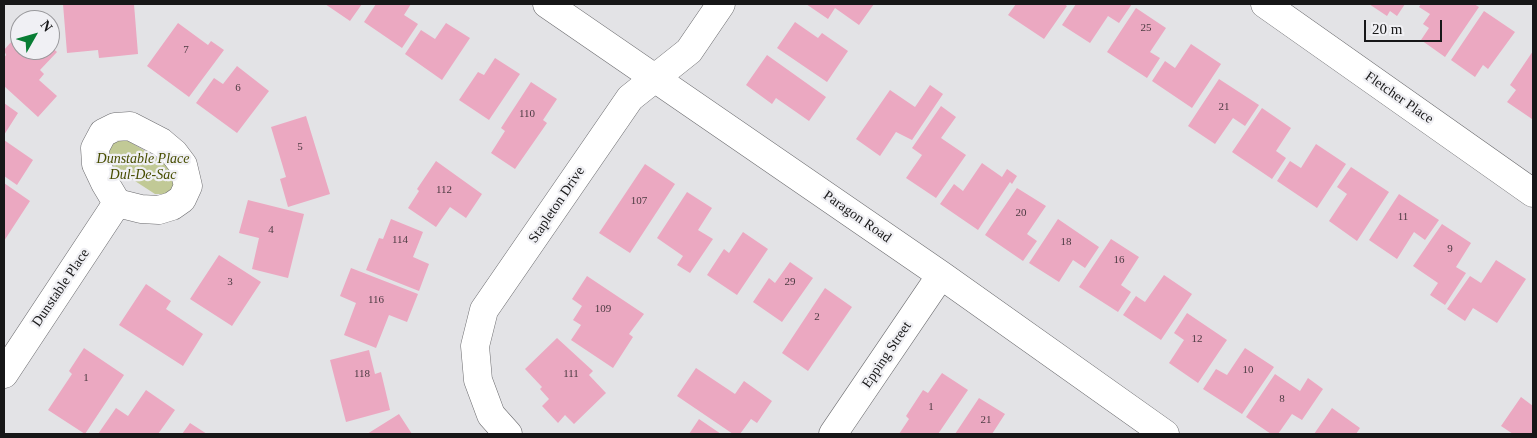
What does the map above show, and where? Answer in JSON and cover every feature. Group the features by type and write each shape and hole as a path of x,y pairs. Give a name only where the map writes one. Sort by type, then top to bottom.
{"street":[{"name":"Paragon Road","path":"546,4 941,275 1165,434"},
{"name":"Stapleton Drive","path":"508,434 491,415 478,380 475,346 484,310 630,98 689,51 721,4"},
{"name":"Fletcher Place","path":"1265,4 1533,192"},
{"name":"Dunstable Place","path":"4,374 117,203"},
{"name":"Epping Street","path":"833,434 941,275"}],"green space":[{"name":"Dunstable Place Dul-De-Sac","path":"123,138 171,166 177,182 171,190 164,194 155,194 115,168 108,161 107,152 110,145 117,139"}],"building":[{"path":"63,4 134,4 138,54 99,58 98,50 67,53"},
{"path":"325,4 362,4 350,21"},
{"path":"376,4 411,4 404,15 418,24 402,48 364,22"},
{"path":"806,4 874,4 859,25 835,8 828,19"},
{"path":"1016,4 1064,4 1067,6 1044,39 1008,15"},
{"path":"1076,4 1132,4 1119,23 1108,16 1090,43 1062,25"},
{"path":"1369,4 1405,4 1397,16 1390,11 1387,16"},
{"path":"1421,4 1474,4 1479,7 1445,57 1421,40 1429,28 1423,24 1430,14 1419,7"},
{"path":"1136,8 1166,28 1150,52 1160,58 1147,78 1107,52"},
{"path":"1484,11 1515,32 1488,69 1483,65 1475,77 1451,60"},
{"path":"795,22 818,38 822,33 848,51 827,82 777,48"},
{"path":"178,23 208,45 211,41 224,50 189,97 147,66"},
{"path":"446,23 470,38 442,80 405,54 421,30 435,39"},
{"path":"10,43 10,60 49,60 40,70 44,74 39,80 57,96 38,117 4,86 4,58 6,55 4,50"},
{"path":"1191,44 1221,64 1192,108 1152,81 1165,61 1175,68"},
{"path":"1533,51 1532,119 1507,102 1516,90 1510,85"},
{"path":"767,55 826,97 809,121 776,98 772,104 746,85"},
{"path":"495,58 520,74 489,120 459,100 478,72 484,75"},
{"path":"237,66 269,91 237,133 196,103 214,78 223,84"},
{"path":"1219,79 1259,105 1245,126 1233,118 1215,144 1188,126"},
{"path":"531,82 557,99 543,120 547,123 515,169 491,153 505,131 501,128"},
{"path":"930,85 943,94 912,140 896,132 880,156 856,139 890,90 915,107"},
{"path":"4,103 18,113 4,135"},
{"path":"941,106 956,117 941,138 966,155 936,198 906,178 922,155 912,148"},
{"path":"1262,108 1291,128 1276,151 1286,158 1272,179 1232,152"},
{"path":"306,116 330,194 288,207 280,179 286,177 271,127"},
{"path":"4,140 33,160 17,185 4,176"},
{"path":"1316,144 1346,164 1317,208 1277,181 1290,161 1301,168"},
{"path":"436,161 482,194 466,218 450,207 436,227 408,208 419,191 417,189"},
{"path":"982,163 1002,177 1007,169 1017,176 1012,184 1010,182 978,230 940,204 954,184 963,191"},
{"path":"645,164 675,184 630,253 599,233"},
{"path":"1351,167 1389,192 1357,241 1329,221 1347,194 1337,187"},
{"path":"4,183 30,201 4,241"},
{"path":"1017,188 1046,206 1027,234 1037,241 1023,261 985,235"},
{"path":"687,192 712,208 698,230 713,239 690,273 677,265 683,256 657,238"},
{"path":"1399,194 1439,220 1425,240 1414,232 1397,259 1369,240"},
{"path":"248,200 304,214 288,278 252,269 259,238 239,233"},
{"path":"391,219 423,232 413,257 429,264 419,291 366,270 379,238 383,239"},
{"path":"1058,219 1099,247 1085,268 1073,260 1059,282 1029,263"},
{"path":"1442,224 1471,243 1456,267 1466,273 1445,305 1430,295 1438,283 1413,266"},
{"path":"743,232 768,249 737,295 707,275 724,249 729,253"},
{"path":"1111,239 1139,257 1121,285 1131,292 1118,312 1079,287"},
{"path":"219,255 261,282 232,326 190,299"},
{"path":"1496,260 1526,279 1497,323 1473,308 1465,321 1447,309 1470,276 1481,283"},
{"path":"790,262 813,278 782,322 753,302 769,278 775,283"},
{"path":"351,268 418,294 407,322 389,315 376,348 344,335 356,303 340,296"},
{"path":"1164,275 1192,294 1161,340 1123,315 1136,296 1145,302"},
{"path":"587,276 644,314 629,334 633,337 613,368 571,340 581,325 573,320 582,306 572,299"},
{"path":"146,284 171,301 166,309 203,334 183,366 119,325"},
{"path":"825,288 852,307 808,371 782,353"},
{"path":"1187,313 1227,340 1198,383 1169,363 1184,340 1174,333"},
{"path":"557,338 593,371 589,375 606,393 574,424 565,415 558,423 542,406 549,399 540,389 542,387 525,369"},
{"path":"84,348 124,375 85,434 48,410 72,374 69,371"},
{"path":"1245,348 1274,367 1242,414 1203,389 1216,369 1227,375"},
{"path":"369,350 375,374 381,372 390,410 346,422 330,360"},
{"path":"696,368 735,394 744,381 772,401 757,423 751,419 740,434 733,434 677,396"},
{"path":"942,373 968,390 938,434 899,434 909,419 906,416 923,390 928,393"},
{"path":"1275,374 1300,391 1308,378 1323,389 1302,420 1292,414 1278,434 1271,434 1246,417"},
{"path":"146,390 175,410 158,434 98,434 116,408 128,416"},
{"path":"1521,397 1533,406 1533,434 1513,434 1501,426"},
{"path":"979,398 1005,414 992,434 955,434"},
{"path":"1332,408 1360,428 1356,434 1314,434"},
{"path":"399,414 412,434 367,434"},
{"path":"699,419 721,434 689,434"},
{"path":"190,423 207,434 182,434"}]}
